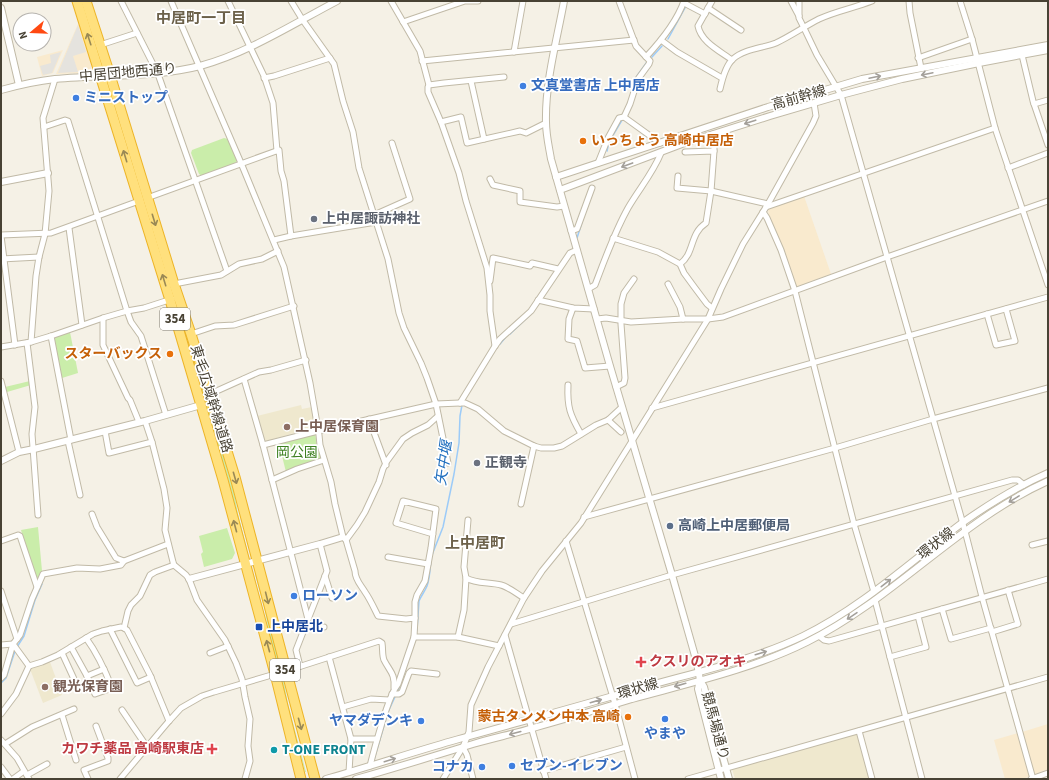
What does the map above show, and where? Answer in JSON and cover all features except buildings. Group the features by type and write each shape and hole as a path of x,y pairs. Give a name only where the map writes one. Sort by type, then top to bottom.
{"highway":[{"name":"東毛広域幹線道路","path":"77,1 105,76 174,299 201,405 246,563 301,779"},
{"name":"東毛広域幹線道路","path":"86,1 100,45 105,76"},
{"name":"東毛広域幹線道路","path":"143,199 174,284 174,299 191,334 235,477 315,779"}],"street":[{"path":"121,1 158,74 227,271"},
{"path":"171,1 274,240 284,267 306,360 320,445 355,575 378,616 406,619 415,618"},
{"path":"228,1 264,78 273,103 277,150 279,150 291,236"},
{"path":"291,1 334,64 352,132 359,168 388,259 401,320 421,363 436,404 448,463"},
{"name":"中居団地西通り","path":"1,90 19,85 55,79 158,74 199,66 223,59 249,48 337,1"},
{"path":"391,1 420,51 429,86 428,92 441,122 459,173 466,201 487,268 490,311 495,346"},
{"path":"403,22 466,1 478,1"},
{"path":"514,52 523,1"},
{"path":"564,1 551,72 547,104 546,123 549,147 571,231 672,575 700,680"},
{"path":"598,163 617,120 624,117 638,79 650,61 639,50 618,1"},
{"path":"712,1 698,26 700,34 732,60"},
{"path":"791,1 817,55 841,95 966,531 982,597 1032,779 1048,773"},
{"path":"799,1 799,18"},
{"path":"720,89 722,78 730,62 742,54 776,43 834,13 860,3 872,1"},
{"path":"909,1 920,68"},
{"path":"960,1 978,60 995,128 1048,285"},
{"path":"646,57 662,40 684,2 705,14"},
{"path":"1,8 19,85"},
{"path":"708,8 742,30"},
{"path":"100,45 138,32"},
{"path":"918,58 972,39"},
{"path":"422,61 634,40"},
{"path":"662,40 677,52 722,78"},
{"name":"高前幹線","path":"560,190 682,144 770,116 902,79 978,60 1048,45"},
{"name":"高前幹線","path":"556,177 768,107 862,80 920,68 1022,55 1048,50"},
{"path":"1022,55 1034,104 1048,145"},
{"path":"264,78 330,58"},
{"path":"429,86 504,77"},
{"path":"38,515 32,434 35,407 29,342 36,276 45,234 49,191 43,118 55,79"},
{"path":"471,81 484,139"},
{"path":"1034,104 1048,100"},
{"path":"443,779 463,748 469,729 471,705 524,598 542,571 584,517 708,319 743,244 816,116 814,103"},
{"path":"624,117 660,143"},
{"path":"441,122 461,118 467,143 520,131 526,133 546,123"},
{"path":"44,127 64,120 68,121 127,311 131,322 141,336 166,415"},
{"path":"678,176 677,188 711,192 765,207 995,128"},
{"path":"680,264 684,262 689,253 697,230 706,223 711,192 714,151 714,140 712,134"},
{"path":"374,215 410,199 392,143"},
{"path":"15,345 2,259 1,235 45,234 69,228 277,150"},
{"path":"685,152 714,151"},
{"path":"588,289 595,285 617,228 657,163 661,152"},
{"path":"1008,168 1048,153"},
{"path":"1,182 48,173"},
{"path":"490,179 493,185 520,192 520,202 556,207 564,206"},
{"path":"571,231 578,228 592,188"},
{"path":"597,319 606,318 631,322 723,317 887,257 1048,201"},
{"path":"765,207 767,218 781,250 795,291 854,524 874,592"},
{"path":"274,240 376,222"},
{"path":"69,228 82,325"},
{"path":"613,238 658,252 680,264 684,273 707,304 712,308"},
{"path":"460,403 495,346 506,334 528,315 570,253 577,250"},
{"path":"174,284 221,275 239,264 262,259 278,251"},
{"path":"2,259 39,257"},
{"path":"489,288 493,258 530,266 532,263 558,269"},
{"path":"616,388 624,383 625,378 621,304 624,293 634,279"},
{"path":"668,284 680,307 683,319"},
{"path":"652,408 1048,297"},
{"path":"1,347 51,336 103,318 174,299"},
{"path":"538,300 573,308 594,309"},
{"path":"191,334 215,326 234,325 294,306"},
{"path":"573,308 569,319 568,339 577,341 585,368 610,366"},
{"path":"987,314 996,345 1015,341 1006,309"},
{"path":"103,318 102,345 152,442 164,489 167,508 164,530 174,565 189,579 197,600 228,646 236,662 243,683 250,719 248,746 250,761 245,779"},
{"path":"51,336 80,495"},
{"path":"210,394 259,372 306,360"},
{"path":"244,379 263,445 308,619"},
{"path":"1,381 19,452"},
{"path":"568,385 568,405 570,412 582,434"},
{"path":"584,517 650,500 933,419 1048,388"},
{"path":"263,445 436,404 465,403 478,409 504,431 534,446 541,448 554,448 562,446 596,425 608,420 622,407"},
{"path":"1,461 19,452 105,432 201,405"},
{"path":"189,579 344,538 357,525 365,512 380,482 386,465 403,439 428,425 438,416"},
{"path":"369,419 386,465"},
{"path":"608,420 621,432"},
{"path":"105,432 109,452 152,442"},
{"path":"522,504 534,446"},
{"path":"272,480 296,469 324,460"},
{"name":"環状線","path":"326,779 467,737 698,672 765,652 785,644 838,616 874,592 963,523 992,503 1048,473"},
{"path":"511,624 672,575 955,495 1012,480 1018,480 1024,485"},
{"name":"環状線","path":"356,779 365,778 463,748 700,680 780,654 819,636 848,619 996,510 1028,490 1048,481"},
{"path":"370,766 389,700 395,693 416,637 415,602 417,595 425,581 433,534 436,509 403,501 396,523 433,534"},
{"path":"92,514 97,527 116,558 124,561"},
{"path":"458,637 464,610 466,578 464,567 468,520"},
{"path":"1,541 18,535 20,536 37,587"},
{"path":"566,541 636,779"},
{"path":"1032,545 1048,541"},
{"path":"1,678 4,675 15,642 20,635 32,599 43,574 77,568 100,569 114,567 121,565 124,561 168,544"},
{"path":"300,666 296,650 327,571 320,544"},
{"path":"388,557 428,564"},
{"path":"124,628 128,611 131,605 140,596 150,575 174,565"},
{"path":"325,576 332,598"},
{"path":"466,578 503,586 524,598"},
{"path":"819,636 828,641 1048,579"},
{"path":"942,609 951,638 1018,624 1008,590"},
{"path":"1,591 15,642 30,666"},
{"path":"875,600 922,779"},
{"path":"890,658 926,647 918,616"},
{"path":"1,714 16,694 30,666 62,653 93,634 121,627 127,630 151,678 169,721"},
{"path":"305,627 324,627"},
{"path":"110,629 137,683 151,678"},
{"path":"505,635 546,779"},
{"path":"416,637 458,637 499,646"},
{"path":"71,647 96,694 112,688 93,647 86,638"},
{"path":"286,671 379,641 382,643 384,661 393,675 395,693"},
{"path":"1,644 15,642"},
{"path":"210,653 228,646"},
{"path":"62,653 74,679"},
{"path":"329,657 351,739 349,772"},
{"path":"87,676 104,669"},
{"path":"395,693 402,692 411,671 438,674"},
{"path":"120,779 181,708 202,696 275,674"},
{"path":"688,779 1048,677"},
{"name":"競馬場通り","path":"700,680 704,687 729,779"},
{"name":"競馬場通り","path":"700,680 698,689 721,779"},
{"path":"343,707 371,699 389,700"},
{"path":"27,775 17,758 3,742 32,727 74,709"},
{"path":"122,710 147,748"},
{"path":"62,715 76,760"},
{"path":"88,779 84,770 108,761 96,726"},
{"path":"858,731 872,779"},
{"path":"351,739 377,739"},
{"path":"543,771 626,747"},
{"path":"463,748 467,755 473,779"},
{"path":"1,767 12,779 27,775 47,764"}],"shaded area":[{"path":"78,24 92,66 88,73 56,74"},
{"path":"78,25 86,52 73,56 78,72 58,73"},
{"path":"63,50 53,73 42,76 37,57"},
{"path":"61,52 52,73 43,75 40,66 51,63 50,55"},
{"path":"804,196 831,274 796,287 783,247 769,218 768,209"},
{"path":"301,405 302,409 312,407 315,426 313,428 266,441 264,440 257,416"},
{"path":"50,662 62,695 43,703 30,669"},
{"path":"1048,724 1048,769 1035,774 1033,773 1022,732"},
{"path":"857,733 870,779 735,779 732,769"},
{"path":"1018,733 1030,775 1023,779 1005,779 994,740"}],"green space":[{"path":"224,138 228,139 237,161 234,164 202,176 199,174 191,153 192,150"},
{"path":"179,307 233,486 247,549 228,479 176,308"},
{"path":"70,332 78,373 62,378 54,339"},
{"path":"30,381 31,385 7,392 5,387"},
{"name":"岡公園","path":"315,433 321,458 286,472 279,444"},
{"path":"38,527 42,571 37,579 21,530"},
{"path":"227,528 235,553 232,559 204,567 201,554 203,552 199,536"},
{"path":"255,574 257,574 306,772 270,638 265,611"}],"waterway":[{"name":"矢中堰","path":"668,39 686,6"},
{"name":"矢中堰","path":"652,57 662,46"},
{"name":"矢中堰","path":"637,76 647,62"},
{"name":"矢中堰","path":"607,151 609,142 622,120"},
{"name":"矢中堰","path":"577,238 583,219"},
{"name":"矢中堰","path":"510,334 532,313"},
{"name":"矢中堰","path":"500,344 505,338"},
{"name":"矢中堰","path":"432,555 443,527 454,474 459,443 462,405"},
{"name":"矢中堰","path":"417,630 419,601 428,583 431,559"},
{"path":"17,647 24,636 35,600 42,584"},
{"path":"1,683 6,678 15,651"},
{"name":"矢中堰","path":"373,763 388,712 400,686"}],"place":[{"name":"文真堂書店 上中居店","path":"523,86"},
{"name":"ミニストップ","path":"76,98"},
{"name":"いっちょう 高崎中居店","path":"583,141"},
{"name":"上中居諏訪神社","path":"314,219"},
{"name":"スターバックス","path":"170,354"},
{"name":"上中居保育園","path":"287,427"},
{"name":"正観寺","path":"477,463"},
{"name":"高崎上中居郵便局","path":"670,526"},
{"name":"ローソン","path":"294,596"},
{"name":"上中居北","path":"259,627"},
{"name":"クスリのアオキ","path":"641,662"},
{"name":"観光保育園","path":"45,687"},
{"name":"蒙古タンメン中本 高崎","path":"628,717"},
{"name":"やまや","path":"665,719"},
{"name":"ヤマダデンキ","path":"421,721"},
{"name":"カワチ薬品 高崎駅東店","path":"212,749"},
{"name":"T-ONE FRONT","path":"274,750"},
{"name":"セブン-イレブン","path":"512,766"},
{"name":"コナカ","path":"482,767"}],"district":[{"name":"中居町一丁目","path":"201,18"},
{"name":"上中居町","path":"475,543"}]}
